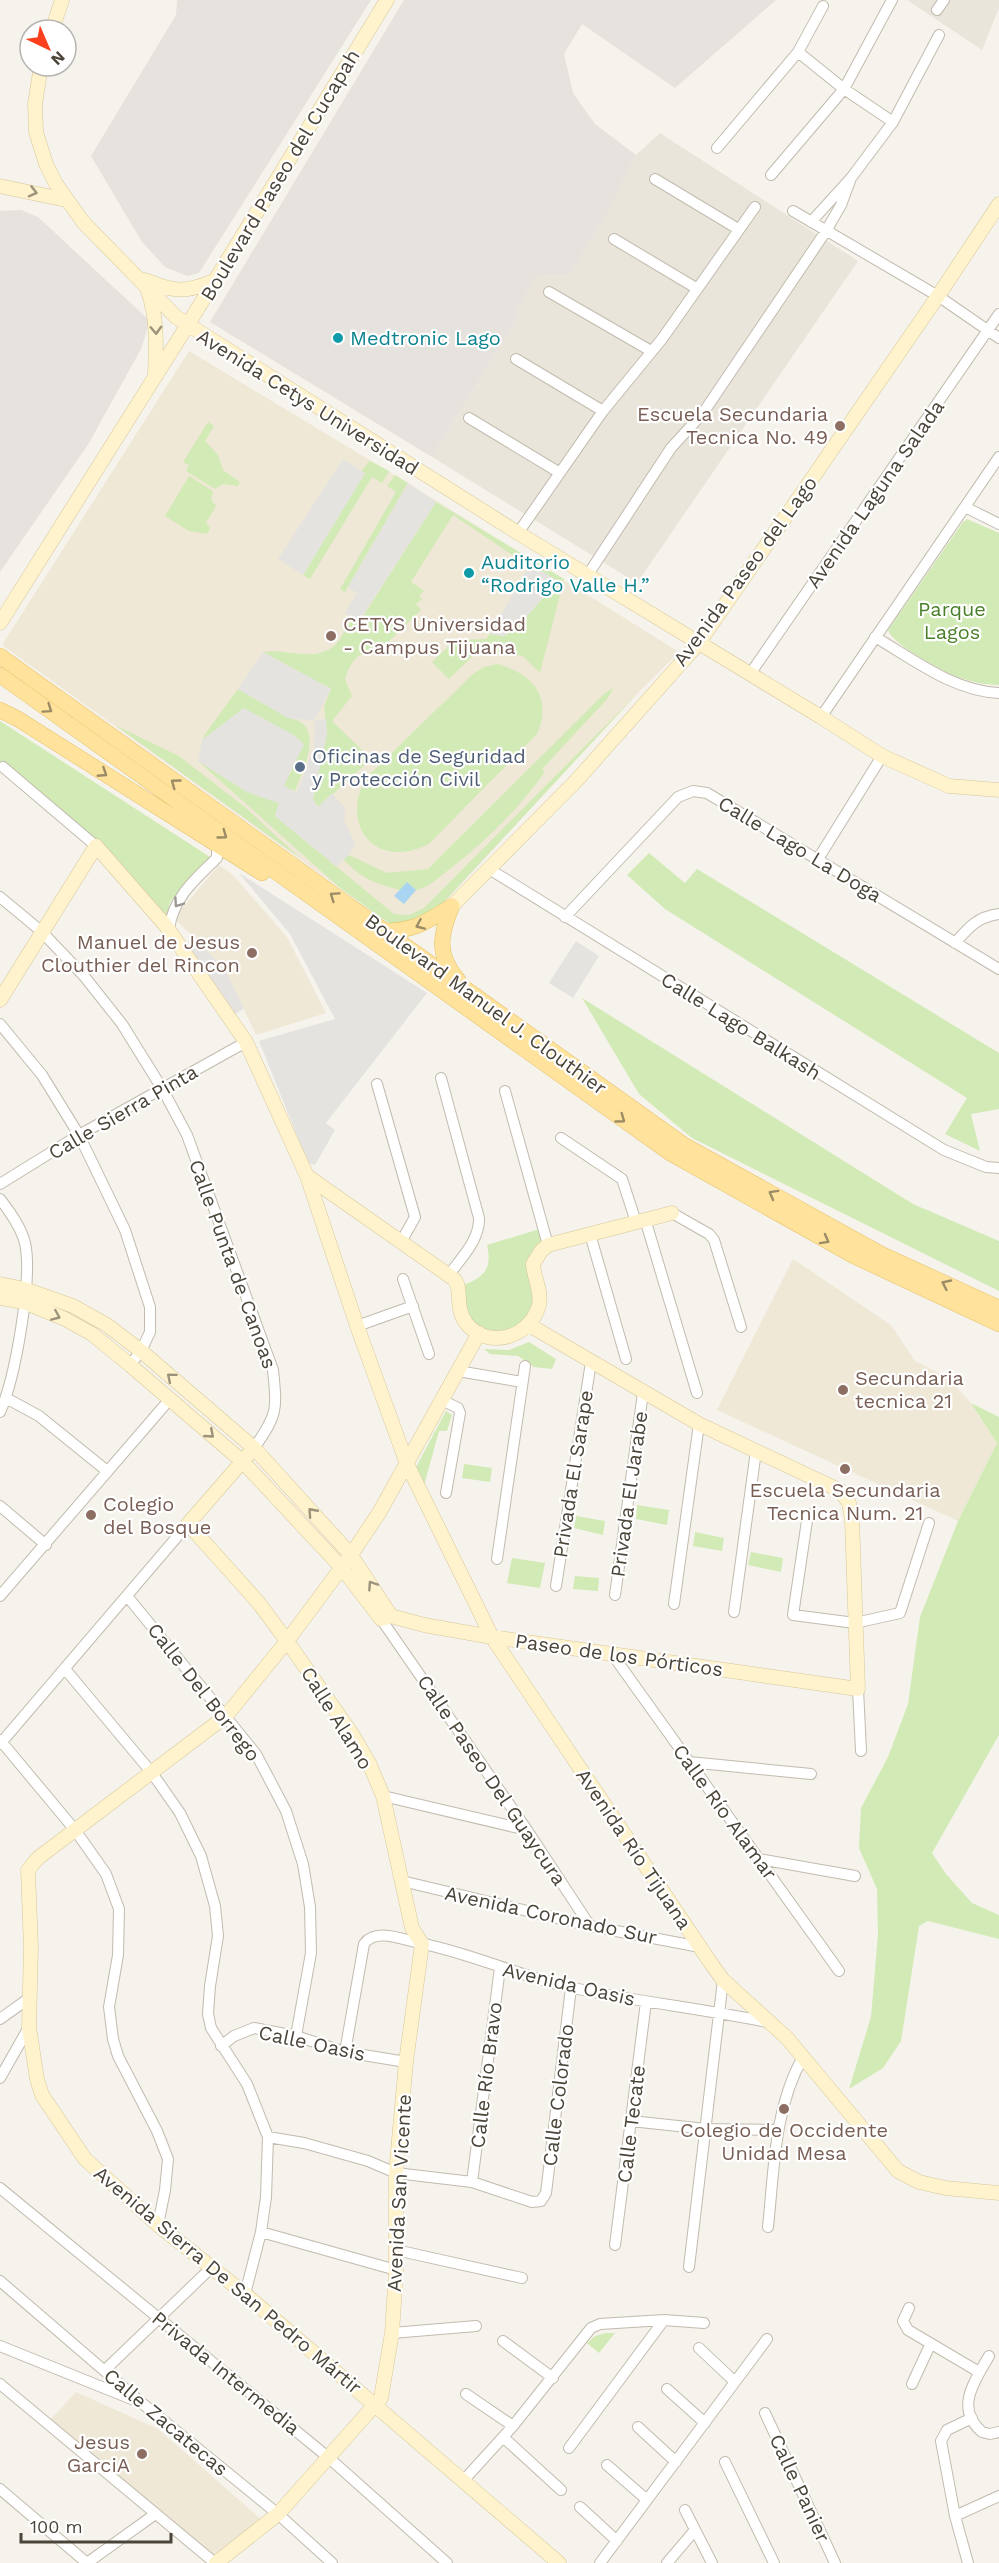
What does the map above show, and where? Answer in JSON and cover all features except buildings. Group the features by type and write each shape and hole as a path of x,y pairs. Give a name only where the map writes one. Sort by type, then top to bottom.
{"main road":[{"name":"Boulevard Manuel J. Clouthier","path":"0,656 684,1145 881,1254 999,1308"},
{"name":"Boulevard Manuel J. Clouthier","path":"0,675 349,925 693,1167 854,1256 999,1324"},
{"path":"0,710 28,725 218,846 349,925"},
{"path":"383,931 404,931 417,927 452,906"},
{"path":"452,906 445,923 441,944 449,967 463,987"}],"street":[{"path":"56,18 62,0"},
{"name":"Boulevard Paseo del Cucapah","path":"0,623 187,327 387,0"},
{"path":"771,175 844,88 892,0"},
{"path":"937,10 944,0"},
{"path":"717,148 798,52 823,6"},
{"path":"811,222 851,178 893,122 939,35"},
{"path":"798,52 893,122"},
{"name":"Avenida Cetys Universidad","path":"39,78 35,104 36,132 46,164 66,200 83,222 187,327 882,756 949,786 999,789"},
{"path":"587,576 671,448 703,413 826,231 841,205 851,178"},
{"path":"655,179 738,229"},
{"path":"0,186 66,200"},
{"name":"Avenida Paseo del Lago","path":"452,906 576,780 698,644 999,204"},
{"path":"518,533 603,411 651,351 755,207"},
{"path":"793,211 938,296 999,338"},
{"path":"614,239 696,288"},
{"path":"142,282 175,291 198,288 214,281"},
{"path":"142,282 154,310 157,332 155,375"},
{"path":"549,292 651,351"},
{"name":"Avenida Laguna Salada","path":"750,674 999,314"},
{"path":"516,359 603,411"},
{"path":"469,418 560,473"},
{"path":"821,717 999,457"},
{"path":"965,507 999,524"},
{"path":"875,637 949,680 985,692 999,693"},
{"path":"818,859 882,756"},
{"path":"3,766 96,846 170,930 246,1041 307,1176 357,1326 407,1464"},
{"name":"Calle Lago La Doga","path":"565,917 678,797 693,791 707,793 999,969"},
{"path":"0,1000 96,846"},
{"path":"170,930 171,913 193,880 216,858 218,846"},
{"name":"Calle Lago Balkash","path":"489,869 944,1150 986,1167 999,1168"},
{"name":"Calle Punta de Canoas","path":"0,897 41,932 84,976 122,1024 163,1090 187,1135 273,1370 277,1405 269,1426 243,1462 1,1742"},
{"path":"955,943 972,922 982,917 999,914"},
{"path":"0,1024 42,1075 79,1135 125,1230 150,1307 150,1332 141,1351 130,1365"},
{"name":"Calle Sierra Pinta","path":"0,1184 79,1135 163,1090 246,1041"},
{"path":"441,1078 479,1225 474,1239 449,1275"},
{"path":"377,1084 416,1217 401,1242"},
{"path":"505,1091 548,1245"},
{"path":"561,1138 622,1179 641,1220 697,1393"},
{"path":"307,1176 457,1282 459,1311 466,1323 479,1333 490,1337 503,1338 517,1334 529,1325 536,1315 540,1302 533,1264 548,1245 672,1213 709,1234 714,1240 741,1327"},
{"path":"0,1198 16,1222 24,1240 28,1264 6,1398 0,1412"},
{"path":"590,1234 626,1359"},
{"path":"403,1279 429,1354"},
{"path":"0,1284 92,1334 170,1399 243,1462 386,1617"},
{"path":"0,1298 24,1295 73,1306 107,1325 141,1351 254,1448 351,1555 386,1617"},
{"path":"357,1326 413,1306"},
{"path":"529,1325 699,1424 835,1486 846,1496 852,1520 861,1751"},
{"name":"Avenida Sierra De San Pedro Mártir","path":"479,1333 379,1513 342,1568 287,1641 226,1716 38,1858 28,1870 31,1948 29,2027 40,2087 63,2128 85,2159 158,2226 245,2294 560,2563"},
{"name":"Privada El Sarape","path":"556,1586 591,1362"},
{"path":"497,1559 525,1366"},
{"path":"458,1371 522,1382"},
{"name":"Privada El Jarabe","path":"615,1595 643,1393"},
{"path":"6,1398 39,1416 107,1472"},
{"path":"0,1596 170,1399"},
{"path":"442,1400 456,1407 460,1413 446,1493"},
{"path":"674,1604 699,1424"},
{"path":"734,1612 756,1451"},
{"name":"Avenida Río Tijuana","path":"407,1464 492,1637 723,1980"},
{"path":"0,1506 46,1545"},
{"path":"808,1514 793,1615 855,1623 900,1613 929,1523"},
{"name":"Calle Alamo","path":"188,1524 258,1602 352,1734 383,1796 412,1928 422,1944"},
{"name":"Calle Del Borrego","path":"127,1596 256,1754 286,1811 303,1864 310,1907 311,1953 296,2036"},
{"name":"Paseo de los Pórticos","path":"386,1617 492,1637 858,1689"},
{"name":"Calle Paseo Del Guaycura","path":"386,1617 394,1634 590,1926"},
{"name":"Calle Río Alamar","path":"612,1654 838,1971"},
{"path":"65,1669 152,1773 184,1821 201,1856 215,1906 218,1936 208,2014 211,2028 247,2084 268,2137 266,2197 261,2232 245,2294"},
{"path":"1,1742 75,1830 106,1874 119,1909 118,1955 109,2007 113,2039 118,2056 158,2131 168,2159 158,2226"},
{"path":"689,1762 812,1774"},
{"path":"383,1796 527,1830"},
{"path":"759,1860 855,1875"},
{"name":"Avenida Coronado Sur","path":"402,1881 590,1926 700,1947"},
{"name":"Avenida Oasis","path":"345,2052 364,1944 376,1935 422,1944 571,1988 646,2002 721,2012 772,2024"},
{"name":"Avenida San Vicente","path":"376,2406 381,2398 384,2385 392,2333 396,2270 396,2173 406,2062 422,1944"},
{"name":"Calle Río Bravo","path":"472,2182 500,1968"},
{"path":"689,2267 723,1980"},
{"path":"723,1980 772,2024 803,2057 898,2171 920,2182 945,2188 999,2193"},
{"name":"Calle Colorado","path":"472,2182 532,2202 541,2201 546,2193 571,1988"},
{"path":"0,2019 28,2000"},
{"name":"Calle Tecate","path":"615,2245 646,2002"},
{"path":"0,2078 29,2027"},
{"name":"Calle Oasis","path":"221,2046 234,2036 254,2028 296,2036 345,2052 406,2062"},
{"path":"768,2228 778,2130 790,2083 803,2057"},
{"path":"631,2121 706,2129 778,2130"},
{"path":"268,2137 304,2142 368,2161 396,2173 472,2182"},
{"name":"Privada Intermedia","path":"0,2188 329,2458 447,2563"},
{"path":"261,2232 396,2270"},
{"path":"396,2250 522,2278"},
{"path":"105,2370 212,2267"},
{"name":"Calle Zacatecas","path":"0,2282 143,2404 278,2514 332,2563"},
{"path":"909,2308 903,2321 904,2327 930,2345 979,2372"},
{"path":"463,2481 513,2426 591,2328 600,2324 664,2319 704,2323"},
{"path":"569,2448 664,2319"},
{"path":"392,2333 476,2326"},
{"path":"600,2563 767,2339"},
{"path":"503,2340 553,2378"},
{"path":"912,2384 930,2345"},
{"path":"0,2346 143,2404"},
{"path":"699,2348 735,2382"},
{"path":"988,2356 966,2400 978,2428 986,2434 999,2432"},
{"path":"0,2384 154,2515 215,2563 278,2514 376,2406"},
{"path":"668,2389 705,2422"},
{"path":"466,2394 513,2426"},
{"name":"Calle Panier","path":"765,2413 835,2563"},
{"path":"968,2563 955,2516 942,2436 947,2430 972,2418"},
{"path":"638,2427 676,2462"},
{"path":"503,2437 561,2490"},
{"path":"725,2462 774,2563"},
{"path":"607,2465 647,2500"},
{"path":"0,2489 87,2563 154,2515"},
{"path":"955,2516 999,2496"},
{"path":"580,2507 617,2541"},
{"path":"685,2510 712,2563"},
{"path":"667,2563 695,2530"}],"shaded area":[{"path":"177,0 371,0 199,273 187,276 165,267 142,242 91,156 176,15"},
{"path":"404,0 776,0 675,88 582,24 564,54 573,93 595,124 636,155 607,214 569,275 536,276 518,308 516,320 432,457 210,322"},
{"path":"907,0 999,0 999,8 982,50"},
{"path":"660,133 858,261 637,583 432,457 516,320 518,308 536,276 569,275 607,214 636,155"},
{"path":"21,210 38,217 150,321 141,349 89,443 0,572 0,211"},
{"name":"CETYS Universidad - Campus Tijuana","path":"189,351 408,483 679,652 637,694 437,910 386,921 2,645"},
{"path":"343,459 365,473 303,575 278,559"},
{"path":"408,483 436,502 359,621 345,613 357,593 348,587"},
{"path":"530,564 558,581 518,626 504,636 490,634"},
{"path":"263,652 331,689 314,721 288,718 238,689"},
{"path":"244,708 292,734 304,744 284,786 297,792 314,748 315,720 326,719 327,734 313,799 318,807 332,793 345,808 344,820 355,844 349,855 336,866 275,816 279,803 247,792 198,761 203,737 205,738"},
{"name":"Manuel de Jesus Clouthier del Rincon","path":"219,865 233,875 287,937 326,1013 256,1035 224,968 174,918"},
{"path":"239,873 427,993 326,1123 335,1130 315,1165 308,1163 259,1041 335,1019 290,934"},
{"path":"194,938 224,968 244,1009 233,1015 186,943"},
{"path":"576,941 599,956 573,998 549,983"},
{"name":"Secundaria tecnica 21","path":"793,1259 891,1325 915,1361 948,1378 971,1403 997,1443 958,1521 717,1410"},
{"path":"76,2392 158,2429 262,2520 212,2556 50,2420"}],"green space":[{"path":"208,422 214,426 205,441 218,455 223,470 240,482 238,486 223,484 215,489 186,471 189,465 183,462"},
{"path":"370,461 389,471 382,483 372,477 310,579 303,575 365,473 361,471"},
{"path":"395,475 408,483 345,592 340,589 396,492 387,486"},
{"path":"189,476 213,491 211,499 216,506 206,523 210,528 207,534 189,531 165,516"},
{"path":"436,502 564,579 540,673 523,656 496,652 487,642 449,679 432,662 455,640 486,639 490,634 504,636 518,626 558,581 530,564 527,565 453,515 411,582 424,591 419,596 422,599 416,604 421,610 377,653 360,655 348,670 345,679 352,696 332,721 371,759 318,808 312,799 327,734 324,706 331,689 263,652 317,654 334,646 353,619 360,621"},
{"name":"Parque Lagos","path":"967,519 999,533 999,685 970,681 946,672 907,649 891,636 888,630"},
{"path":"498,664 521,674 537,689 543,709 537,734 429,844 411,851 394,852 380,848 368,840 357,814 358,797 365,779 473,674 484,667"},
{"path":"613,688 608,698 543,768 544,773 511,814 474,849 429,885 416,890 407,882 400,890 363,876 343,859 349,855 387,873 428,869 605,693"},
{"path":"238,689 288,718 300,722 307,729 309,749 307,760 295,791 284,787 244,708 205,738 203,737"},
{"path":"637,694 429,918 390,924 340,888 198,761 247,792 279,803 275,816 394,914 409,915 424,908"},
{"path":"0,721 210,857 171,900 166,916 97,842 0,765"},
{"path":"115,725 179,756 246,808 300,858"},
{"path":"649,853 685,883 697,869 999,1053 999,1109 971,1114 980,1151 945,1134 967,1098 665,909 627,875"},
{"path":"582,998 913,1204 999,1241 999,1291 692,1138 639,1094"},
{"path":"543,1228 536,1315 506,1337 466,1323 458,1287 480,1277 484,1272 489,1261 487,1245"},
{"path":"529,1342 556,1359 552,1369 534,1367 518,1356 490,1354 484,1349 509,1350"},
{"path":"971,1403 999,1417 999,1735 932,1853 946,1874 972,1903 999,1915 999,1939 928,1921 919,1926 901,2041 883,2068 849,2089 871,2017 878,1934 877,1889 859,1848 861,1808 888,1757 908,1704 920,1617 958,1521 997,1443"},
{"path":"446,1411 452,1415 447,1431 439,1431 423,1489 415,1469"},
{"path":"464,1464 492,1468 490,1482 462,1478"},
{"path":"637,1505 669,1510 667,1525 636,1519"},
{"path":"576,1516 605,1521 603,1535 574,1528"},
{"path":"695,1532 724,1538 722,1551 693,1546"},
{"path":"751,1552 783,1558 781,1572 748,1565"},
{"path":"512,1558 545,1563 540,1588 507,1583"},
{"path":"575,1576 599,1578 598,1591 573,1589"},
{"path":"615,2333 599,2353 587,2343 595,2336"}],"water":[{"path":"407,882 416,890 404,904 394,896"}],"place":[{"name":"Medtronic Lago","path":"338,338"},
{"name":"Escuela Secundaria Tecnica No. 49","path":"840,426"},
{"name":"Auditorio “Rodrigo Valle H.”","path":"469,573"},
{"name":"CETYS Universidad - Campus Tijuana","path":"331,636"},
{"name":"Oficinas de Seguridad y Protección Civil","path":"300,767"},
{"name":"Manuel de Jesus Clouthier del Rincon","path":"252,953"},
{"name":"Secundaria tecnica 21","path":"843,1390"},
{"name":"Escuela Secundaria Tecnica Num. 21","path":"845,1469"},
{"name":"Colegio del Bosque","path":"91,1515"},
{"name":"Colegio de Occidente Unidad Mesa","path":"784,2109"},
{"name":"Jesus GarciA","path":"142,2454"}]}
